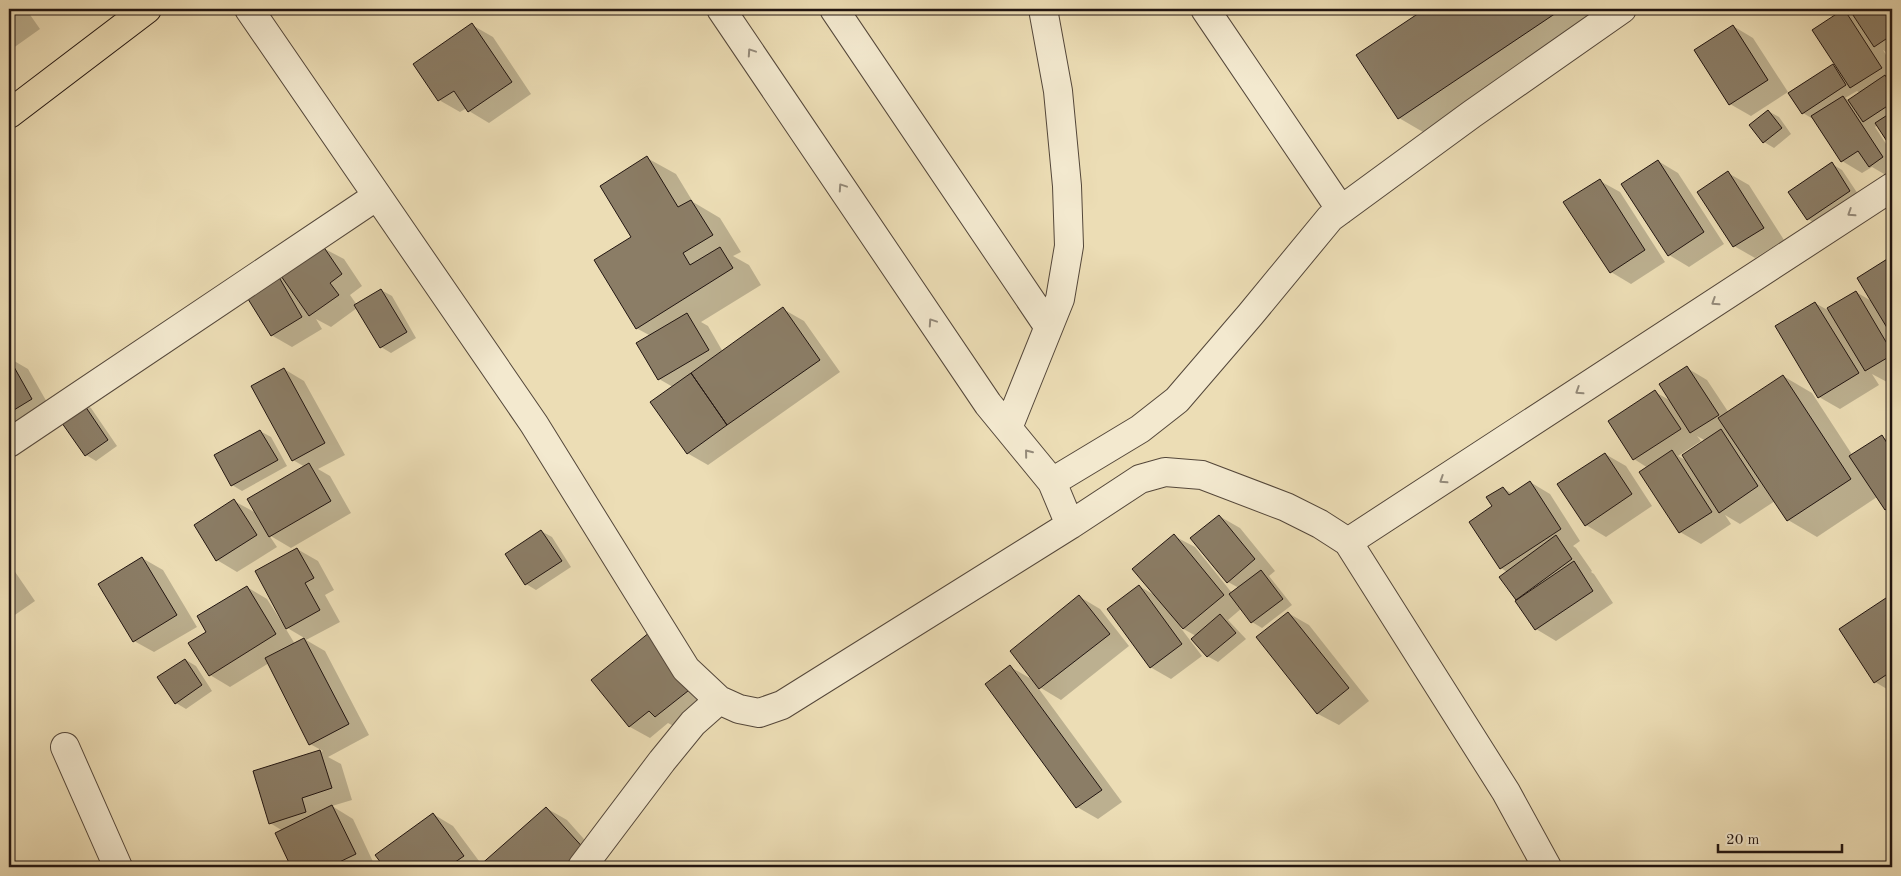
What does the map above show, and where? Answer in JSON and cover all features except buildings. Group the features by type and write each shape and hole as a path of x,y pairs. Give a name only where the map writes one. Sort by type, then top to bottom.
{"main road":[{"path":"9,114 147,9"}],"street":[{"path":"249,9 534,424 686,669 719,700 739,709 759,713 782,706 1140,479 1165,472 1202,475 1286,507 1320,524 1348,542 1506,792 1547,867"},
{"path":"721,9 988,404 1052,482 1070,525"},
{"path":"834,9 1048,326"},
{"path":"1008,428 1060,299 1069,246 1067,186 1058,91 1042,9"},
{"path":"1205,9 1341,210"},
{"path":"1052,482 1140,429 1177,400 1330,218 1472,114 1622,9"},
{"path":"1348,542 1892,187"},
{"path":"9,443 377,196"},
{"path":"582,867 693,723 719,700"},
{"path":"65,747 118,867"}]}
